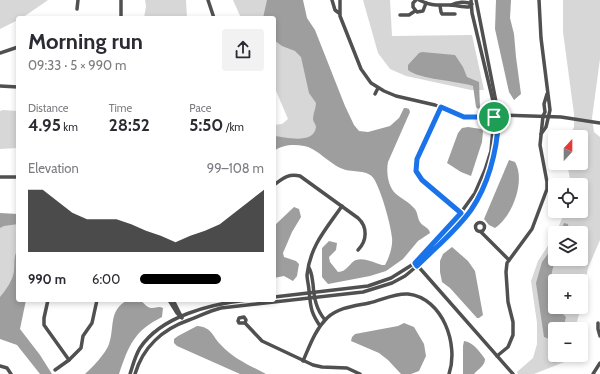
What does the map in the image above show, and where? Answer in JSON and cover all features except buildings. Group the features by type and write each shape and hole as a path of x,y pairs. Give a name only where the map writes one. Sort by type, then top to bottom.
{"street":[{"path":"77,9 78,0"},
{"path":"121,0 121,16"},
{"path":"208,0 213,16"},
{"path":"332,0 335,10 339,13 361,69 367,78 378,88 396,96 441,107 464,117 499,117 504,115 549,116 600,123"},
{"path":"339,13 340,0"},
{"path":"415,11 413,5 418,0 435,6 450,5 469,7 474,2"},
{"path":"539,0 541,38 550,110 546,127 541,135"},
{"path":"416,264 466,216 482,191 492,165 497,145 499,117 474,2"},
{"path":"276,297 363,292 392,283 405,276 461,213 475,193 485,170 490,151 494,117 493,101 474,2"},
{"path":"400,15 409,15 415,11 423,11 426,3"},
{"path":"440,6 442,14 455,14"},
{"path":"0,53 16,48"},
{"path":"0,86 16,87"},
{"path":"375,94 378,88"},
{"path":"497,356 508,347 513,335 513,322 508,302 506,272 509,260 532,229 547,189 547,182 540,150 543,116 545,112 544,104 547,94"},
{"path":"441,107 417,159 416,171 422,180 466,216"},
{"path":"276,184 288,176 298,176 360,220 365,226 366,233 363,245 358,250"},
{"path":"0,177 16,177"},
{"path":"325,320 318,312 312,295 308,275 315,244 342,206"},
{"path":"481,232 509,260"},
{"path":"416,264 513,374"},
{"path":"303,360 314,335 325,320 334,313 345,308 372,302 397,294 407,294 420,297 436,311 442,319 449,334 452,354 449,374"},
{"path":"276,300 312,295"},
{"path":"312,295 310,309 320,326"},
{"path":"48,302 44,325 69,360"},
{"path":"55,370 69,360 81,348 83,336 92,323 97,302"},
{"path":"170,302 182,319"},
{"path":"174,302 182,319"},
{"path":"135,374 140,360 147,348 182,319 214,305 234,302"},
{"path":"130,374 134,360 141,348 150,336 166,324 221,308 263,302"},
{"path":"245,323 262,341 303,360 318,366 347,368 360,374"},
{"path":"598,323 600,336"},
{"path":"593,374 600,363"},
{"path":"0,366 7,368 11,374"}],"shaded area":[{"path":"0,0 48,0 25,16 16,16 16,21 0,29"},
{"path":"145,0 186,0 187,16 144,16 146,6"},
{"path":"233,0 270,0 272,16 240,16"},
{"path":"267,0 303,0 307,18 315,30 345,106 354,125 359,131 368,132 390,126 399,118 404,108 409,109 410,112 388,162 388,179 393,191 414,208 420,222 428,229 430,233 418,241 403,259 386,271 370,276 328,284 322,277 322,248 329,241 337,243 336,250 329,257 330,262 338,272 346,269 354,261 359,259 385,265 392,241 388,217 377,184 368,174 338,167 309,147 296,145 281,147 276,150 276,136 298,139 305,138 314,133 316,127 313,119 316,103 309,93 301,57 295,51 282,46 276,42 276,16 263,16"},
{"path":"363,0 390,0 392,36 472,35 484,90 471,90 406,76 390,69 378,53"},
{"path":"496,0 511,0 510,18 514,34 521,94 514,100 509,92 495,29"},
{"path":"563,0 600,0 600,59 592,118 594,132 600,137 600,240 587,274 548,274 548,314 579,314 577,322 548,322 548,362 564,362 534,374 518,374 517,372 533,358 537,344 537,323 531,281 538,261 548,246 548,266 588,266 588,226 559,226 562,218 588,218 588,178 570,178 568,170 588,170 588,130 572,130 574,127 574,114 563,32"},
{"path":"276,32 303,52 360,156 311,141 276,144 276,125 282,124 288,119 276,91"},
{"path":"419,53 455,55 463,67 467,77 479,82 480,108 478,109 476,107 473,86 420,76 408,70 408,65"},
{"path":"0,111 16,111 16,148 0,149"},
{"path":"468,127 481,129 483,131 482,142 471,176 461,172 447,163 458,133 462,128"},
{"path":"509,160 515,162 518,170 519,179 516,198 507,216 495,228 489,225 484,219"},
{"path":"294,207 299,209 301,217 292,232 283,253 284,257 296,261 299,264 297,276 293,281 284,276 276,278 276,224"},
{"path":"0,213 16,214 16,224 0,228"},
{"path":"16,221 16,273 0,317 0,225"},
{"path":"564,223 568,224 568,226 563,226"},
{"path":"452,247 468,261 475,271 483,315 479,318 477,318 450,288 442,282 440,261 443,254"},
{"path":"16,252 16,302 26,302 20,329 40,355 52,374 40,374 17,345 0,339 0,297 12,278"},
{"path":"548,254 548,266 554,266 552,274 548,274 548,314 563,314 566,317 565,322 548,322 548,339 544,337 536,283 542,262"},
{"path":"125,302 142,302 150,308 163,308 162,317 145,328 134,340 126,355 119,374 85,374 105,352 111,338 113,319 117,309"},
{"path":"404,323 414,327 424,344 426,356 419,371 411,374 401,374 379,353 351,341 355,334 398,326"},
{"path":"197,326 209,330 221,345 236,358 266,374 240,374 177,346 174,343 174,339 178,336"},
{"path":"464,341 473,345 479,350 485,359 483,366 474,374 463,374"}],"route":[{"path":"441,107 464,117 494,117 499,117 496,152 482,191 471,209 457,227 417,266 415,263 461,213 422,180 416,171 415,164 441,107"}]}
